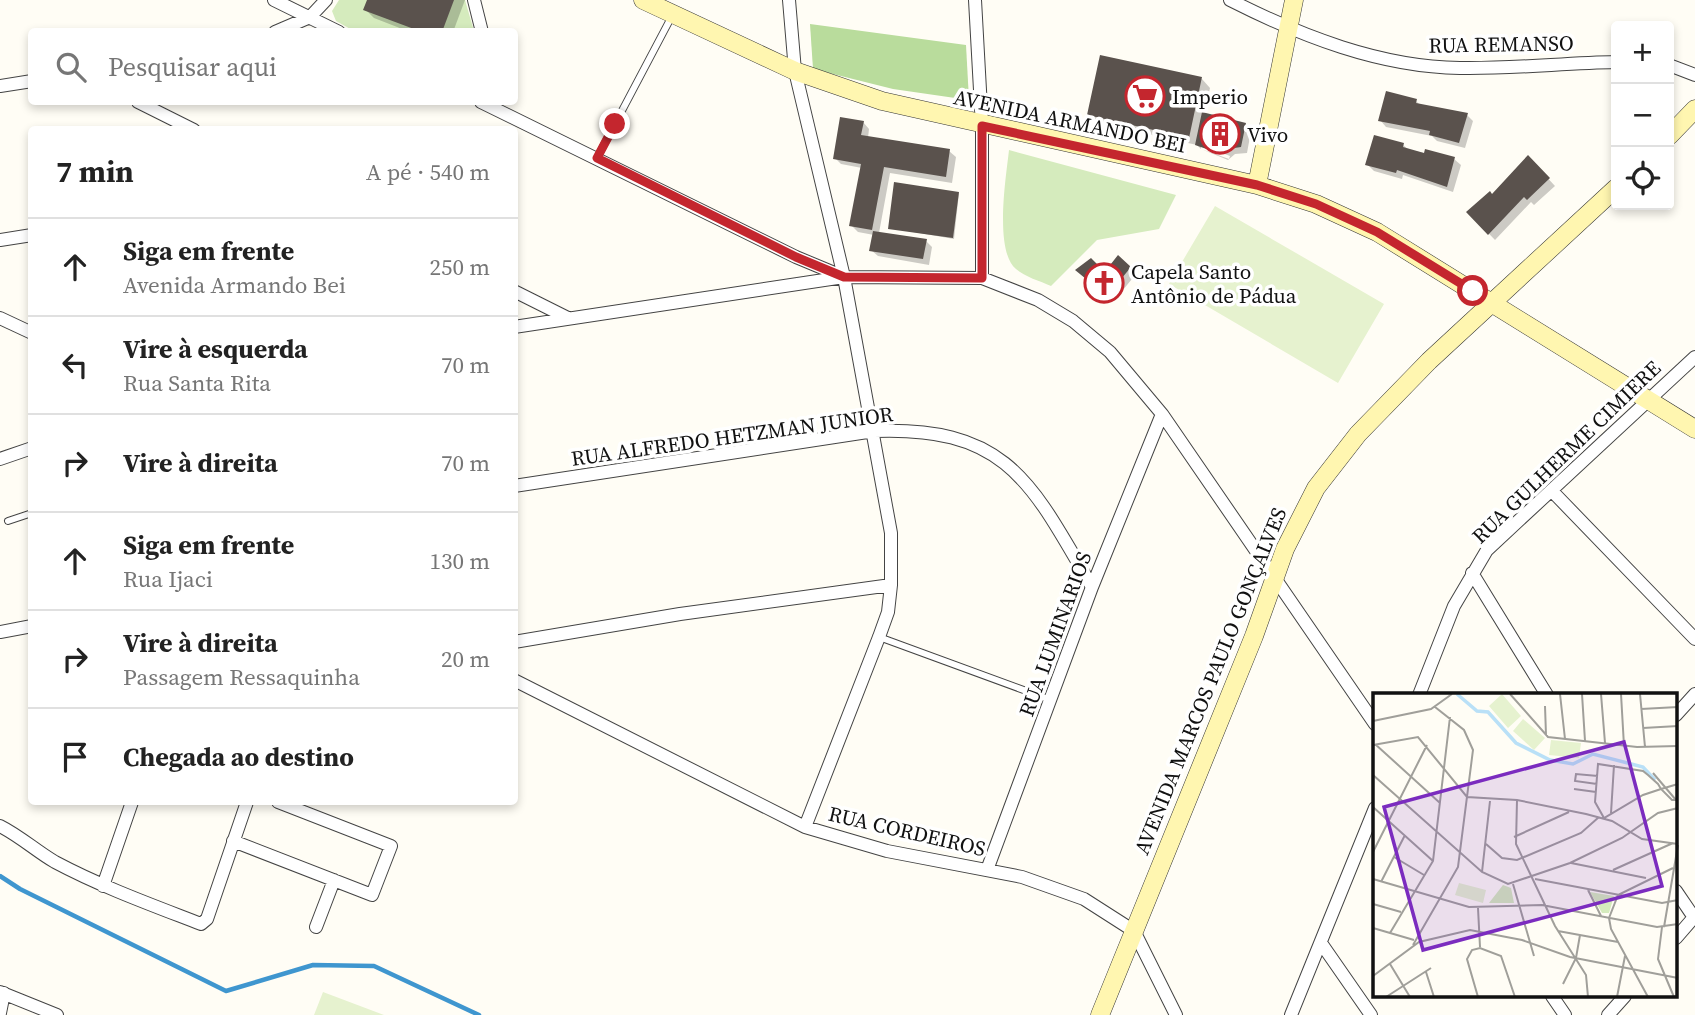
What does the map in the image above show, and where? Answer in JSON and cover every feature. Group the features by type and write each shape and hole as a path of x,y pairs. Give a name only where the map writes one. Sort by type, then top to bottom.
{"street":[{"path":"274,0 331,28"},
{"path":"284,28 310,17 326,0"},
{"path":"474,0 481,28"},
{"name":"AVENIDA ARMANDO BEI","path":"643,0 795,71 882,102 1257,185 1316,204 1377,232 1695,429"},
{"path":"789,0 795,71 844,277 891,533 888,612 805,827"},
{"path":"975,0 982,126 982,278"},
{"name":"RUA REMANSO","path":"1230,0 1288,29 1402,62 1459,68 1611,62"},
{"path":"1257,185 1294,0"},
{"path":"1674,64 1695,63"},
{"path":"1674,66 1695,75"},
{"path":"0,86 28,82"},
{"path":"144,105 186,126"},
{"path":"501,106 597,158 796,257 844,277"},
{"path":"1674,131 1694,109"},
{"name":"AVENIDA MARCOS PAULO GONÇALVES","path":"1100,1015 1254,636 1274,576 1316,488 1358,434 1429,361 1611,192"},
{"path":"0,240 28,236"},
{"path":"518,326 844,277 982,278 1038,300 1073,321 1110,352 1163,414 1373,721"},
{"path":"518,293 568,318"},
{"path":"0,318 28,331"},
{"name":"RUA GULHERME CIMIERE","path":"1420,693 1454,606 1487,550 1695,357"},
{"name":"RUA LUMINARIOS","path":"987,870 1092,587 1163,414"},
{"name":"RUA ALFREDO HETZMAN JUNIOR","path":"518,485 874,431 916,430 955,436 995,455 1026,484 1044,507 1092,587"},
{"path":"0,459 28,449"},
{"path":"1552,491 1695,639"},
{"path":"1472,573 1546,693"},
{"path":"518,641 680,614 891,585"},
{"path":"0,632 28,627"},
{"name":"RUA CORDEIROS","path":"518,682 805,827 887,851 1058,887 1084,899 1134,932"},
{"path":"1678,713 1695,694"},
{"path":"103,886 131,805"},
{"path":"0,826 22,837 52,860 103,886 201,924 207,919 246,805"},
{"path":"233,841 372,895 391,846 286,805"},
{"path":"1292,1015 1373,813"},
{"path":"316,927 334,880"},
{"path":"1678,894 1695,917 1678,936"},
{"path":"1134,932 1175,1015"},
{"path":"1321,943 1371,1015"},
{"path":"0,1013 2,992 57,1015"},
{"path":"1553,998 1565,1015"},
{"path":"1608,1015 1623,998"}],"lane":[{"path":"597,158 673,14"},
{"path":"8,521 28,514"},
{"path":"879,638 1051,700"}],"green space":[{"path":"339,0 465,0 473,28 349,28 336,21 332,11"},
{"path":"810,24 966,45 969,100 893,89 813,69"},
{"path":"1009,150 1176,195 1159,229 1097,240 1051,286 1028,277 1009,260 1005,247 1003,213"},
{"path":"1215,206 1384,304 1338,383 1169,284"},
{"path":"323,992 384,1015 314,1015"}],"building":[{"path":"367,0 454,0 444,28 411,28 363,10"},
{"name":"Imperio","path":"1100,55 1202,77 1189,138 1087,115"},
{"path":"1386,91 1417,99 1416,103 1468,113 1459,143 1429,135 1430,131 1378,121"},
{"name":"Vivo","path":"1202,112 1246,123 1241,147 1228,149 1221,154 1195,145"},
{"path":"840,117 864,121 861,135 950,149 946,177 884,167 872,230 849,226 861,164 833,159"},
{"path":"1374,135 1404,143 1403,147 1424,153 1425,149 1455,157 1447,187 1397,170 1396,173 1365,165"},
{"path":"1528,155 1550,178 1527,200 1524,197 1488,235 1466,212 1490,191 1492,194"},
{"path":"894,182 959,192 953,238 888,229"},
{"path":"873,231 927,239 923,259 869,251"},
{"name":"Capela Santo Antônio de Pádua","path":"1118,255 1131,267 1107,296 1075,270 1091,258 1107,269"}],"waterway":[{"path":"0,876 20,889 226,991 313,965 374,966 479,1015"}],"place":[{"name":"Imperio","path":"1145,96"},
{"name":"Vivo","path":"1220,134"},
{"name":"Capela Santo Antônio de Pádua","path":"1104,283"}],"route":[{"path":"615,124 597,158 796,257 844,277 982,278 982,126 1257,185 1316,204 1377,232 1473,291"}]}
